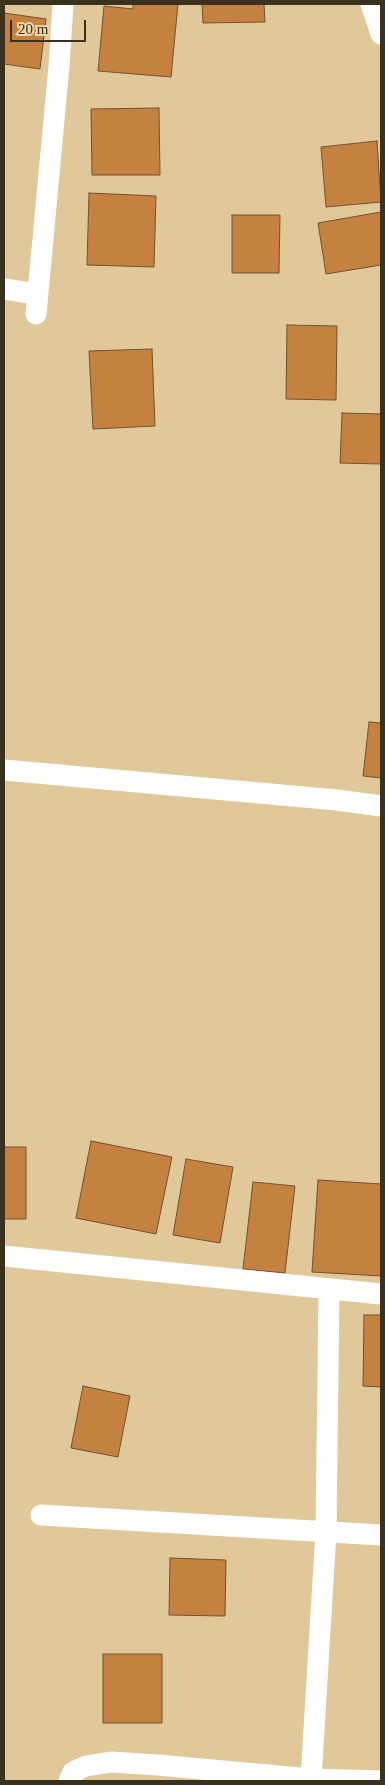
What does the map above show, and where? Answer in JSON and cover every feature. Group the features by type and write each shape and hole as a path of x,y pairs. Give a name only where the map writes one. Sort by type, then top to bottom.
{"street":[{"path":"4,289 37,304 63,4"},
{"path":"371,4 381,34"},
{"path":"4,770 337,800 381,806"},
{"path":"4,1256 381,1294"},
{"path":"311,1779 326,1532 329,1289"},
{"path":"41,1515 381,1535"},
{"path":"68,1781 73,1772 86,1766 111,1762 311,1779 381,1781"}],"building":[{"path":"133,4 178,4 171,77 98,71 104,6 133,9"},
{"path":"202,4 264,4 265,22 203,23"},
{"path":"4,13 46,19 40,69 4,64"},
{"path":"159,108 160,175 92,175 91,109"},
{"path":"377,141 381,202 326,207 321,147"},
{"path":"89,193 156,196 154,267 87,265"},
{"path":"381,212 381,265 326,274 318,223"},
{"path":"232,215 280,215 279,273 232,273"},
{"path":"287,325 337,326 336,400 286,399"},
{"path":"152,349 155,426 93,429 89,351"},
{"path":"342,413 381,414 381,464 340,463"},
{"path":"369,722 381,723 381,778 363,776"},
{"path":"91,1141 172,1157 156,1234 76,1218"},
{"path":"4,1147 26,1147 26,1219 4,1219"},
{"path":"186,1159 233,1167 220,1243 173,1235"},
{"path":"318,1180 381,1184 381,1276 312,1272"},
{"path":"253,1182 295,1186 285,1273 243,1269"},
{"path":"364,1315 381,1315 381,1387 363,1386"},
{"path":"83,1386 130,1396 118,1457 71,1448"},
{"path":"170,1558 226,1560 225,1616 169,1615"},
{"path":"103,1654 162,1654 162,1723 103,1723"}]}
